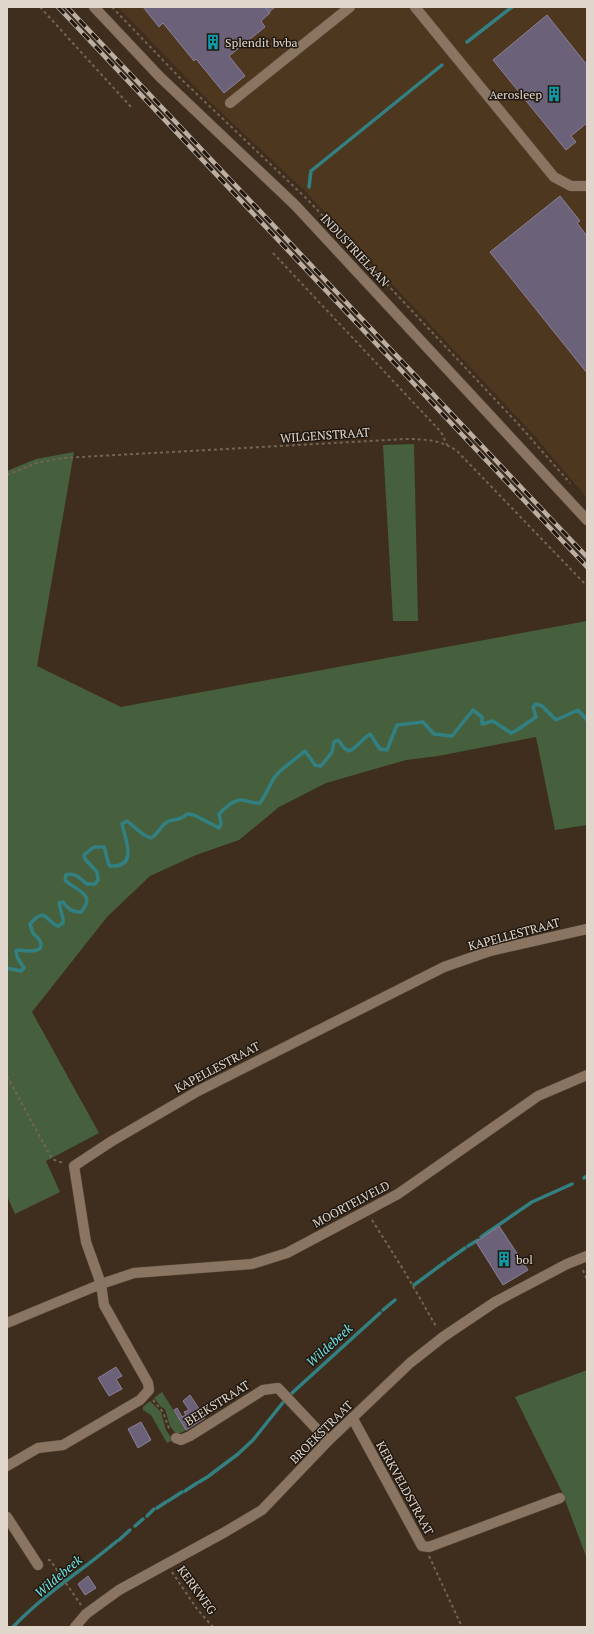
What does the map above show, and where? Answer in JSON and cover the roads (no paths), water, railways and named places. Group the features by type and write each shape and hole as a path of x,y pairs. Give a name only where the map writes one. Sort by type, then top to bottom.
{"street":[{"name":"INDUSTRIELAAN","path":"94,7 160,77 295,205 587,520"},
{"path":"230,103 350,7"},
{"path":"415,7 554,177 571,186 587,186"},
{"name":"KAPELLESTRAAT","path":"101,1284 86,1242 74,1166 112,1141 198,1090 444,967 490,951 587,929"},
{"name":"MOORTELVELD","path":"101,1284 134,1273 252,1264 287,1253 398,1194 538,1096 587,1074"},
{"name":"BROEKSTRAAT","path":"75,1627 86,1614 119,1590 262,1510 328,1441 353,1419 410,1363 443,1338 495,1302 568,1264 587,1256"},
{"path":"7,1323 101,1284 104,1305 148,1383 149,1388 147,1393 140,1400 63,1445 38,1448 7,1466"},
{"name":"BEEKSTRAAT","path":"176,1438 181,1440 190,1436 262,1390 278,1388 328,1441"},
{"name":"KERKVELDSTRAAT","path":"353,1419 422,1546 429,1547 560,1498"},
{"path":"7,1517 38,1565"}],"waterway":[{"path":"467,42 512,7"},
{"path":"309,187 311,171 442,65"},
{"path":"7,968 21,971 24,968 17,957 16,951 34,951 40,948 40,941 33,933 30,924 37,917 42,915 58,926 63,923 59,903 63,902 70,910 81,912 87,901 86,897 83,893 65,880 66,875 72,874 78,876 87,884 95,884 98,880 97,872 85,859 84,855 94,847 104,847 110,866 119,865 125,862 128,851 122,824 127,821 144,835 151,838 156,835 162,826 167,822 179,819 187,814 194,815 219,828 221,823 219,814 224,809 238,800 260,803 277,774 305,751 315,765 321,766 332,752 334,742 338,740 344,748 349,751 370,734 380,749 387,750 397,725 423,722 434,734 452,736 473,710 482,717 482,724 493,721 511,733 536,717 533,707 536,704 542,706 556,720 578,710 587,720"},
{"name":"Wildebeek","path":"481,1237 532,1202 572,1184"},
{"name":"Wildebeek","path":"468,1246 478,1240"},
{"name":"Wildebeek","path":"448,1260 465,1248"},
{"name":"Wildebeek","path":"414,1285 445,1262"},
{"name":"Wildebeek","path":"383,1310 395,1300"},
{"name":"Wildebeek","path":"292,1393 380,1313"},
{"name":"Wildebeek","path":"210,1475 238,1454 253,1440 285,1400"},
{"name":"Wildebeek","path":"199,1482 209,1476"},
{"name":"Wildebeek","path":"185,1491 197,1483"},
{"name":"Wildebeek","path":"168,1501 182,1492"},
{"name":"Wildebeek","path":"157,1508 166,1502"},
{"name":"Wildebeek","path":"147,1516 154,1509"},
{"name":"Wildebeek","path":"135,1526 143,1519"},
{"name":"Wildebeek","path":"119,1540 130,1530"},
{"name":"Wildebeek","path":"13,1627 51,1593 117,1541"}],"railway":[{"path":"58,7 587,567"},
{"path":"67,7 587,557"}],"place":[{"name":"Splendit bvba","path":"213,42"},
{"name":"Aerosleep","path":"554,94"},
{"name":"bol","path":"504,1259"}]}
